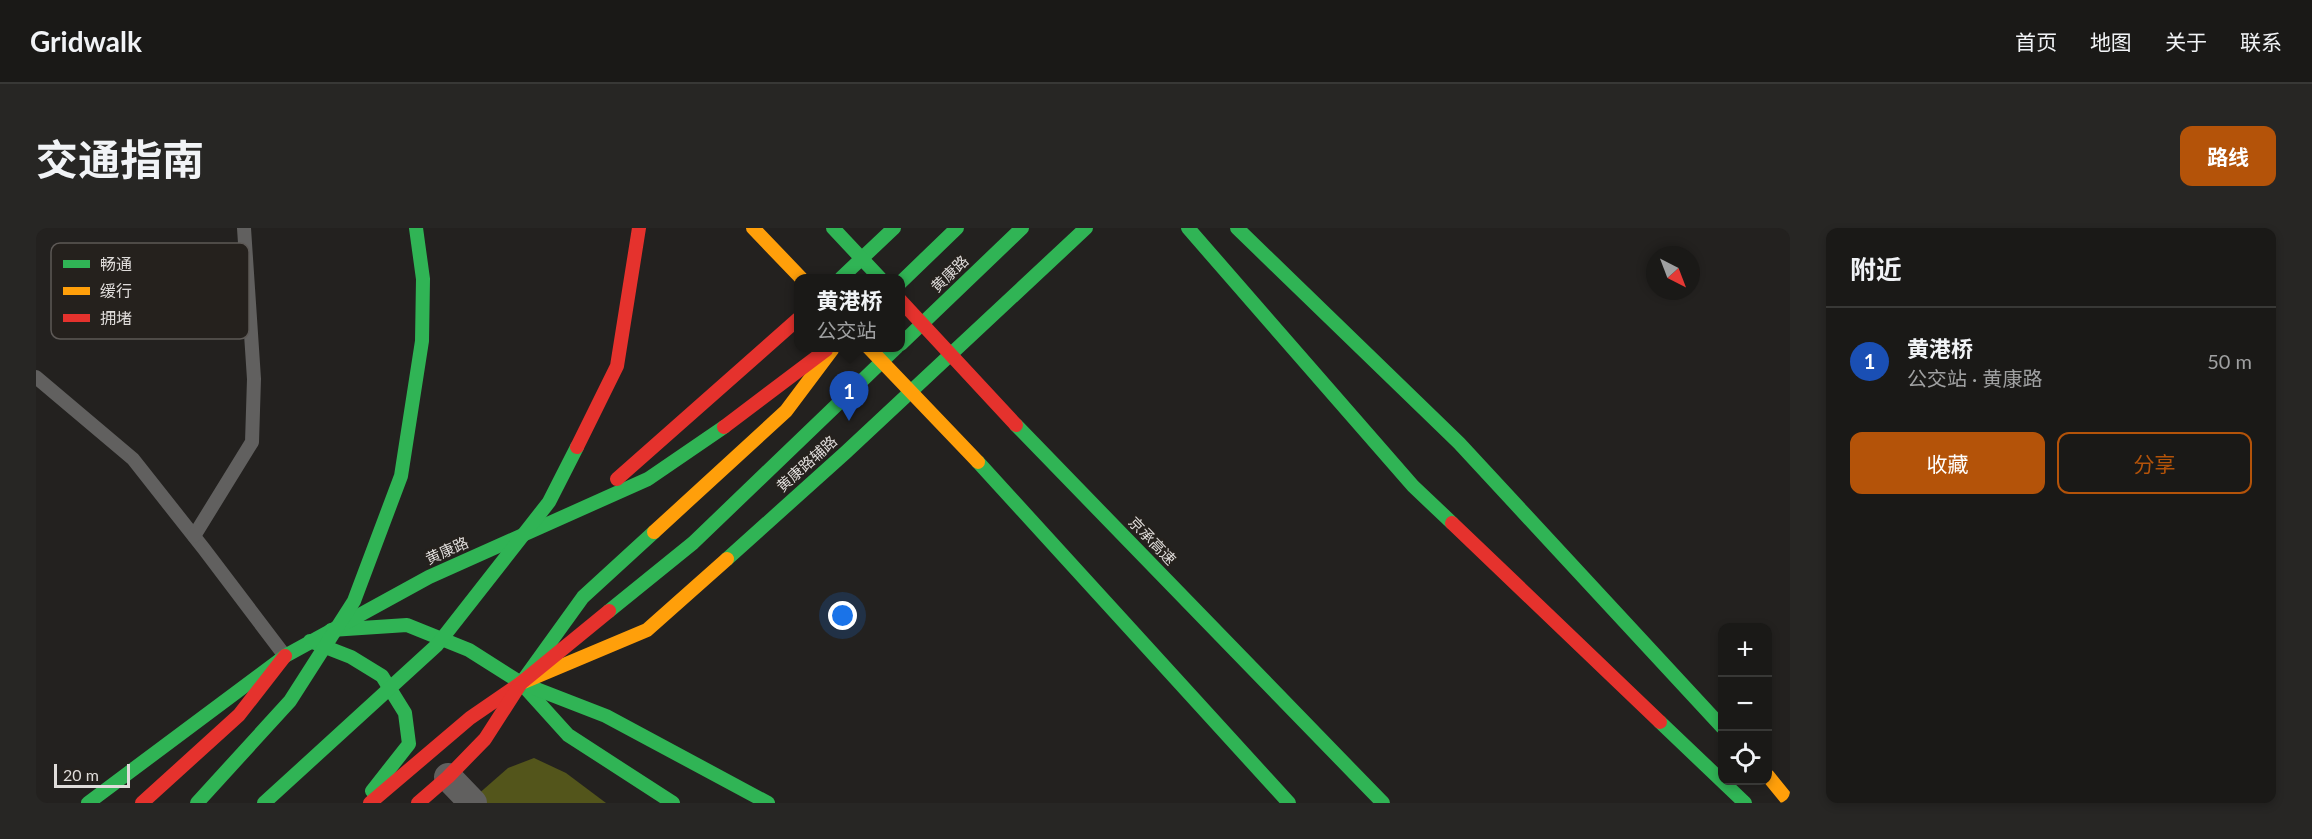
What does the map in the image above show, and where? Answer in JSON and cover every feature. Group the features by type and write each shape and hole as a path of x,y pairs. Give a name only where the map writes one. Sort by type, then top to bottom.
{"main road":[{"path":"197,803 290,701 354,601 401,476 422,341 423,279 416,228"},
{"path":"264,803 437,645 549,502 617,366 639,228"},
{"path":"833,228 875,274"},
{"path":"846,274 894,228"},
{"name":"黄康路","path":"905,278 957,228"},
{"name":"黄康路","path":"905,340 1022,228"},
{"name":"黄康路辅路","path":"521,683 646,630 844,453 1086,228"},
{"path":"1188,228 1413,486 1745,803"},
{"path":"1237,228 1459,443 1718,724"},
{"path":"754,229 796,274"},
{"name":"京承高速","path":"905,305 1016,425 1383,803"},
{"path":"583,508 794,323"},
{"name":"黄康路","path":"88,803 285,656 429,577 648,479 745,413 827,352"},
{"path":"370,803 470,718 521,683 583,597 786,411 829,352"},
{"path":"872,352 978,462 1289,803"},
{"name":"黄康路","path":"418,803 448,777 485,739 521,683 693,543 893,352"},
{"path":"331,630 407,626 468,650 521,683 606,716 768,803"},
{"path":"310,641 351,657 382,676 405,712 409,744 382,781 361,803"},
{"path":"142,803 239,715 285,656"},
{"path":"521,683 568,735 673,803"},
{"path":"1772,782 1790,803"}],"street":[{"path":"448,777 473,803"}],"lane":[{"path":"244,228 245,243"},
{"path":"194,536 252,442 254,379 249,304"},
{"path":"36,377 133,459 285,656"}],"shaded area":[{"path":"534,758 566,773 606,803 468,803 508,768"}],"traffic: fast":[{"path":"197,803 290,701 354,601 401,476 422,341 423,279 416,228"},
{"path":"833,228 876,274"},
{"path":"845,274 894,228"},
{"path":"905,278 957,228"},
{"path":"905,340 1022,228"},
{"path":"727,559 845,453 1086,228"},
{"path":"1188,228 1413,486 1452,523"},
{"path":"1237,228 1459,443 1718,723"},
{"path":"609,611 693,543 892,352"},
{"path":"1016,425 1383,803"},
{"path":"88,803 285,656 429,577 648,479 724,427"},
{"path":"264,803 437,645 549,502 577,447"},
{"path":"978,462 1289,803"},
{"path":"654,532 583,597 521,683 568,735 673,803"},
{"path":"331,630 407,625 469,650 521,683 606,716 768,803"},
{"path":"310,641 351,657 382,676 405,713 409,744 372,791"},
{"path":"1660,722 1745,803"}],"traffic: slow":[{"path":"753,228 797,274"},
{"path":"654,532 786,411 830,352"},
{"path":"873,352 978,462"},
{"path":"521,683 647,630 727,559"},
{"path":"1772,781 1790,803"}],"traffic: jam":[{"path":"577,447 617,366 639,228"},
{"path":"905,305 1016,425"},
{"path":"617,479 794,323"},
{"path":"724,427 823,352"},
{"path":"1452,523 1660,722"},
{"path":"418,803 448,777 485,739 521,683 609,611"},
{"path":"142,803 239,715 285,656"},
{"path":"370,803 470,718 521,683"}],"place":[{"name":"黄港桥","path":"849,421"}]}
